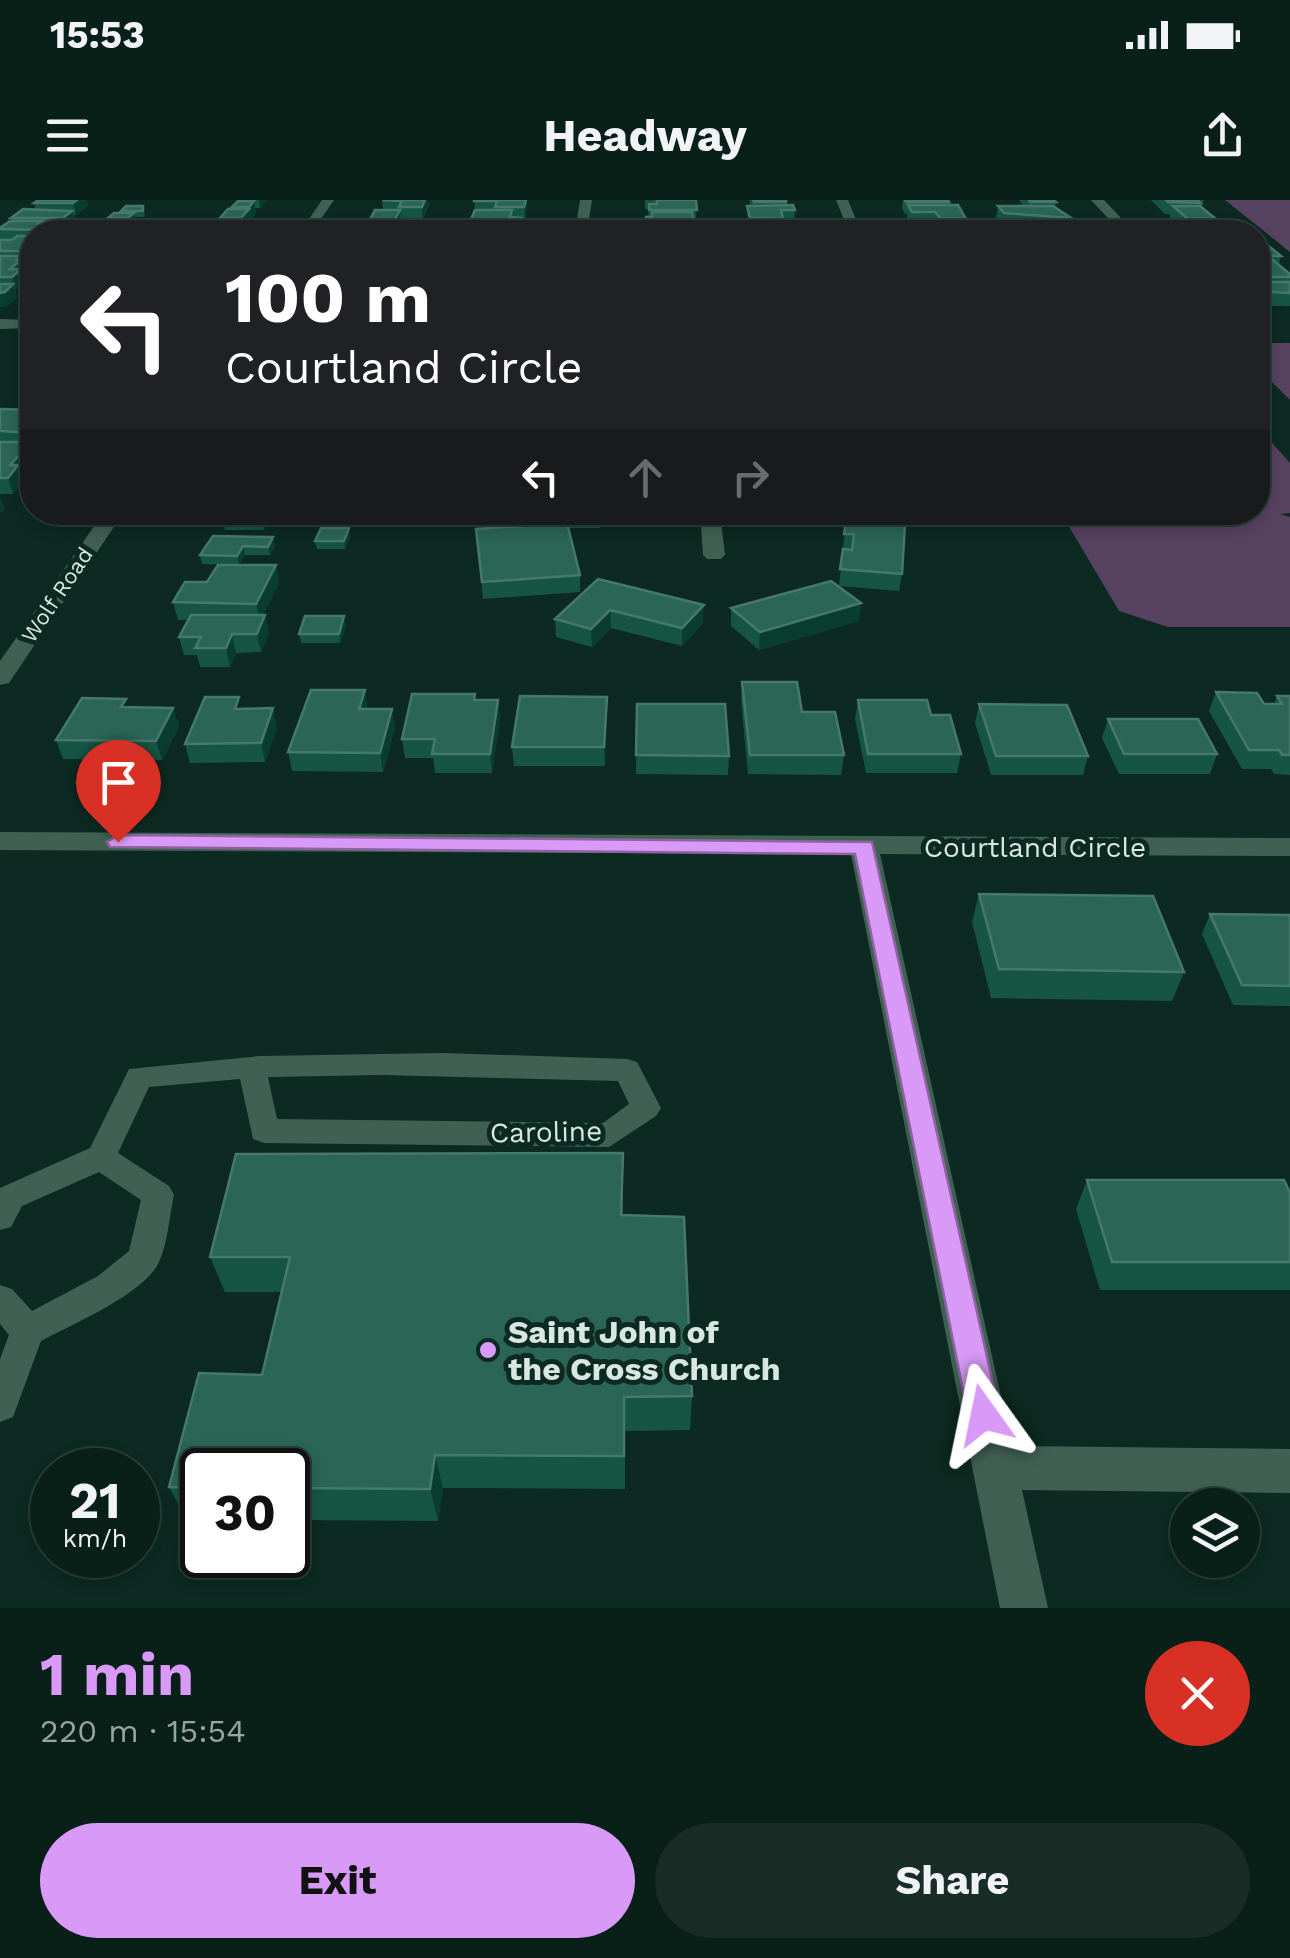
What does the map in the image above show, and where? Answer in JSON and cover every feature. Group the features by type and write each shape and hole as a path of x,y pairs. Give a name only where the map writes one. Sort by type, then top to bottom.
{"street":[{"path":"1096,200 1116,220"},
{"name":"Wolf Road","path":"0,677 105,525"},
{"path":"711,525 714,555"},
{"name":"Courtland Circle","path":"0,841 1290,847"},
{"path":"864,847 1024,1608"},
{"path":"996,1468 1290,1471"}],"lane":[{"name":"Caroline","path":"100,1157 138,1078 212,1068 396,1066 627,1070 646,1108 609,1136 264,1131 252,1068"},
{"path":"0,1217 11,1197 100,1157 158,1195 144,1259 110,1286 28,1331 0,1405"},
{"path":"0,1300 28,1331"}],"shaded area":[{"path":"1225,200 1290,200 1290,252 1270,236 1270,220 1250,220"},
{"path":"1270,343 1290,343 1290,400 1270,380"},
{"path":"1270,440 1290,463 1290,513 1280,514 1290,517 1290,627 1168,627 1119,611 1068,525 1270,525"}],"building":[{"path":"38,200 77,200 34,203"},
{"path":"382,200 425,200 422,207 399,207 402,201"},
{"path":"474,200 526,200 524,207 495,207 497,201"},
{"path":"657,200 696,200 697,210 649,210 649,204 657,204"},
{"path":"786,200 786,202 754,202"},
{"path":"948,200 949,202 906,202"},
{"path":"1198,200 1200,203 1168,202"},
{"path":"238,201 254,201 249,207 232,207"},
{"path":"793,205 795,210 781,210 783,219 750,218 747,206"},
{"path":"908,205 958,205 966,219 941,219 935,212 912,212"},
{"path":"126,206 143,206 143,211 121,211"},
{"path":"998,206 1053,206 1071,218 1004,213"},
{"path":"1173,206 1200,206 1216,219 1188,219"},
{"path":"23,209 72,211 63,218 11,218"},
{"path":"228,209 249,209 241,218 220,218"},
{"path":"375,210 400,210 395,220 370,220"},
{"path":"475,210 512,210 510,217 522,218 521,220 471,220"},
{"path":"652,212 692,212 693,219 646,220"},
{"path":"114,213 134,213 128,218 108,218"},
{"path":"10,221 20,221 20,230 0,228"},
{"path":"20,236 20,251 0,251 0,240"},
{"path":"0,256 20,256 10,269 20,270 12,277 0,277"},
{"path":"1270,260 1290,274 1270,277"},
{"path":"1270,282 1290,282 1290,293 1273,292"},
{"path":"0,284 13,284 0,293"},
{"path":"0,409 20,410 20,432 0,431"},
{"path":"0,442 20,442 20,455 10,465 18,465 8,478 0,478"},
{"path":"568,525 580,575 482,582 476,529"},
{"path":"845,525 905,525 902,574 840,569 843,549 852,550 854,534 844,534"},
{"path":"321,528 349,528 344,541 315,541"},
{"path":"213,536 273,537 268,547 243,546 237,556 200,555"},
{"path":"218,565 276,565 256,604 173,602 185,582 207,582"},
{"path":"598,579 704,605 682,628 610,610 591,629 555,619"},
{"path":"831,581 861,603 760,632 731,608"},
{"path":"191,615 265,615 257,634 232,634 226,648 195,648 201,637 179,637"},
{"path":"305,616 344,616 339,634 299,634"},
{"path":"742,682 797,682 802,712 835,712 844,755 750,755"},
{"path":"311,690 365,690 359,709 392,709 380,753 288,752"},
{"path":"1216,692 1257,693 1264,704 1282,704 1277,696 1290,696 1290,755 1282,755 1279,750 1249,750"},
{"path":"412,694 475,694 474,700 498,700 490,754 432,754 435,739 402,739"},
{"path":"520,696 607,697 604,747 512,747"},
{"path":"205,697 239,697 235,709 273,708 261,743 185,744"},
{"path":"82,698 126,699 121,707 173,708 156,741 56,740"},
{"path":"858,700 927,700 931,715 950,715 961,754 868,754"},
{"path":"637,704 725,704 729,756 636,755"},
{"path":"979,704 1067,705 1088,756 996,756"},
{"path":"1108,719 1198,719 1217,754 1124,754"},
{"path":"979,894 1153,896 1184,972 999,969"},
{"path":"1210,914 1290,915 1290,986 1242,985"},
{"name":"Saint John of the Cross Church","path":"623,1153 621,1215 684,1217 692,1396 624,1397 624,1456 435,1455 430,1489 310,1488 310,1448 180,1448 180,1487 169,1487 199,1373 262,1375 290,1257 210,1257 236,1154"},
{"path":"1087,1180 1284,1180 1290,1193 1290,1262 1112,1262"}],"place":[{"name":"Saint John of the Cross Church","path":"488,1350"}],"route":[{"path":"118,842 864,847 984,1415"}]}
